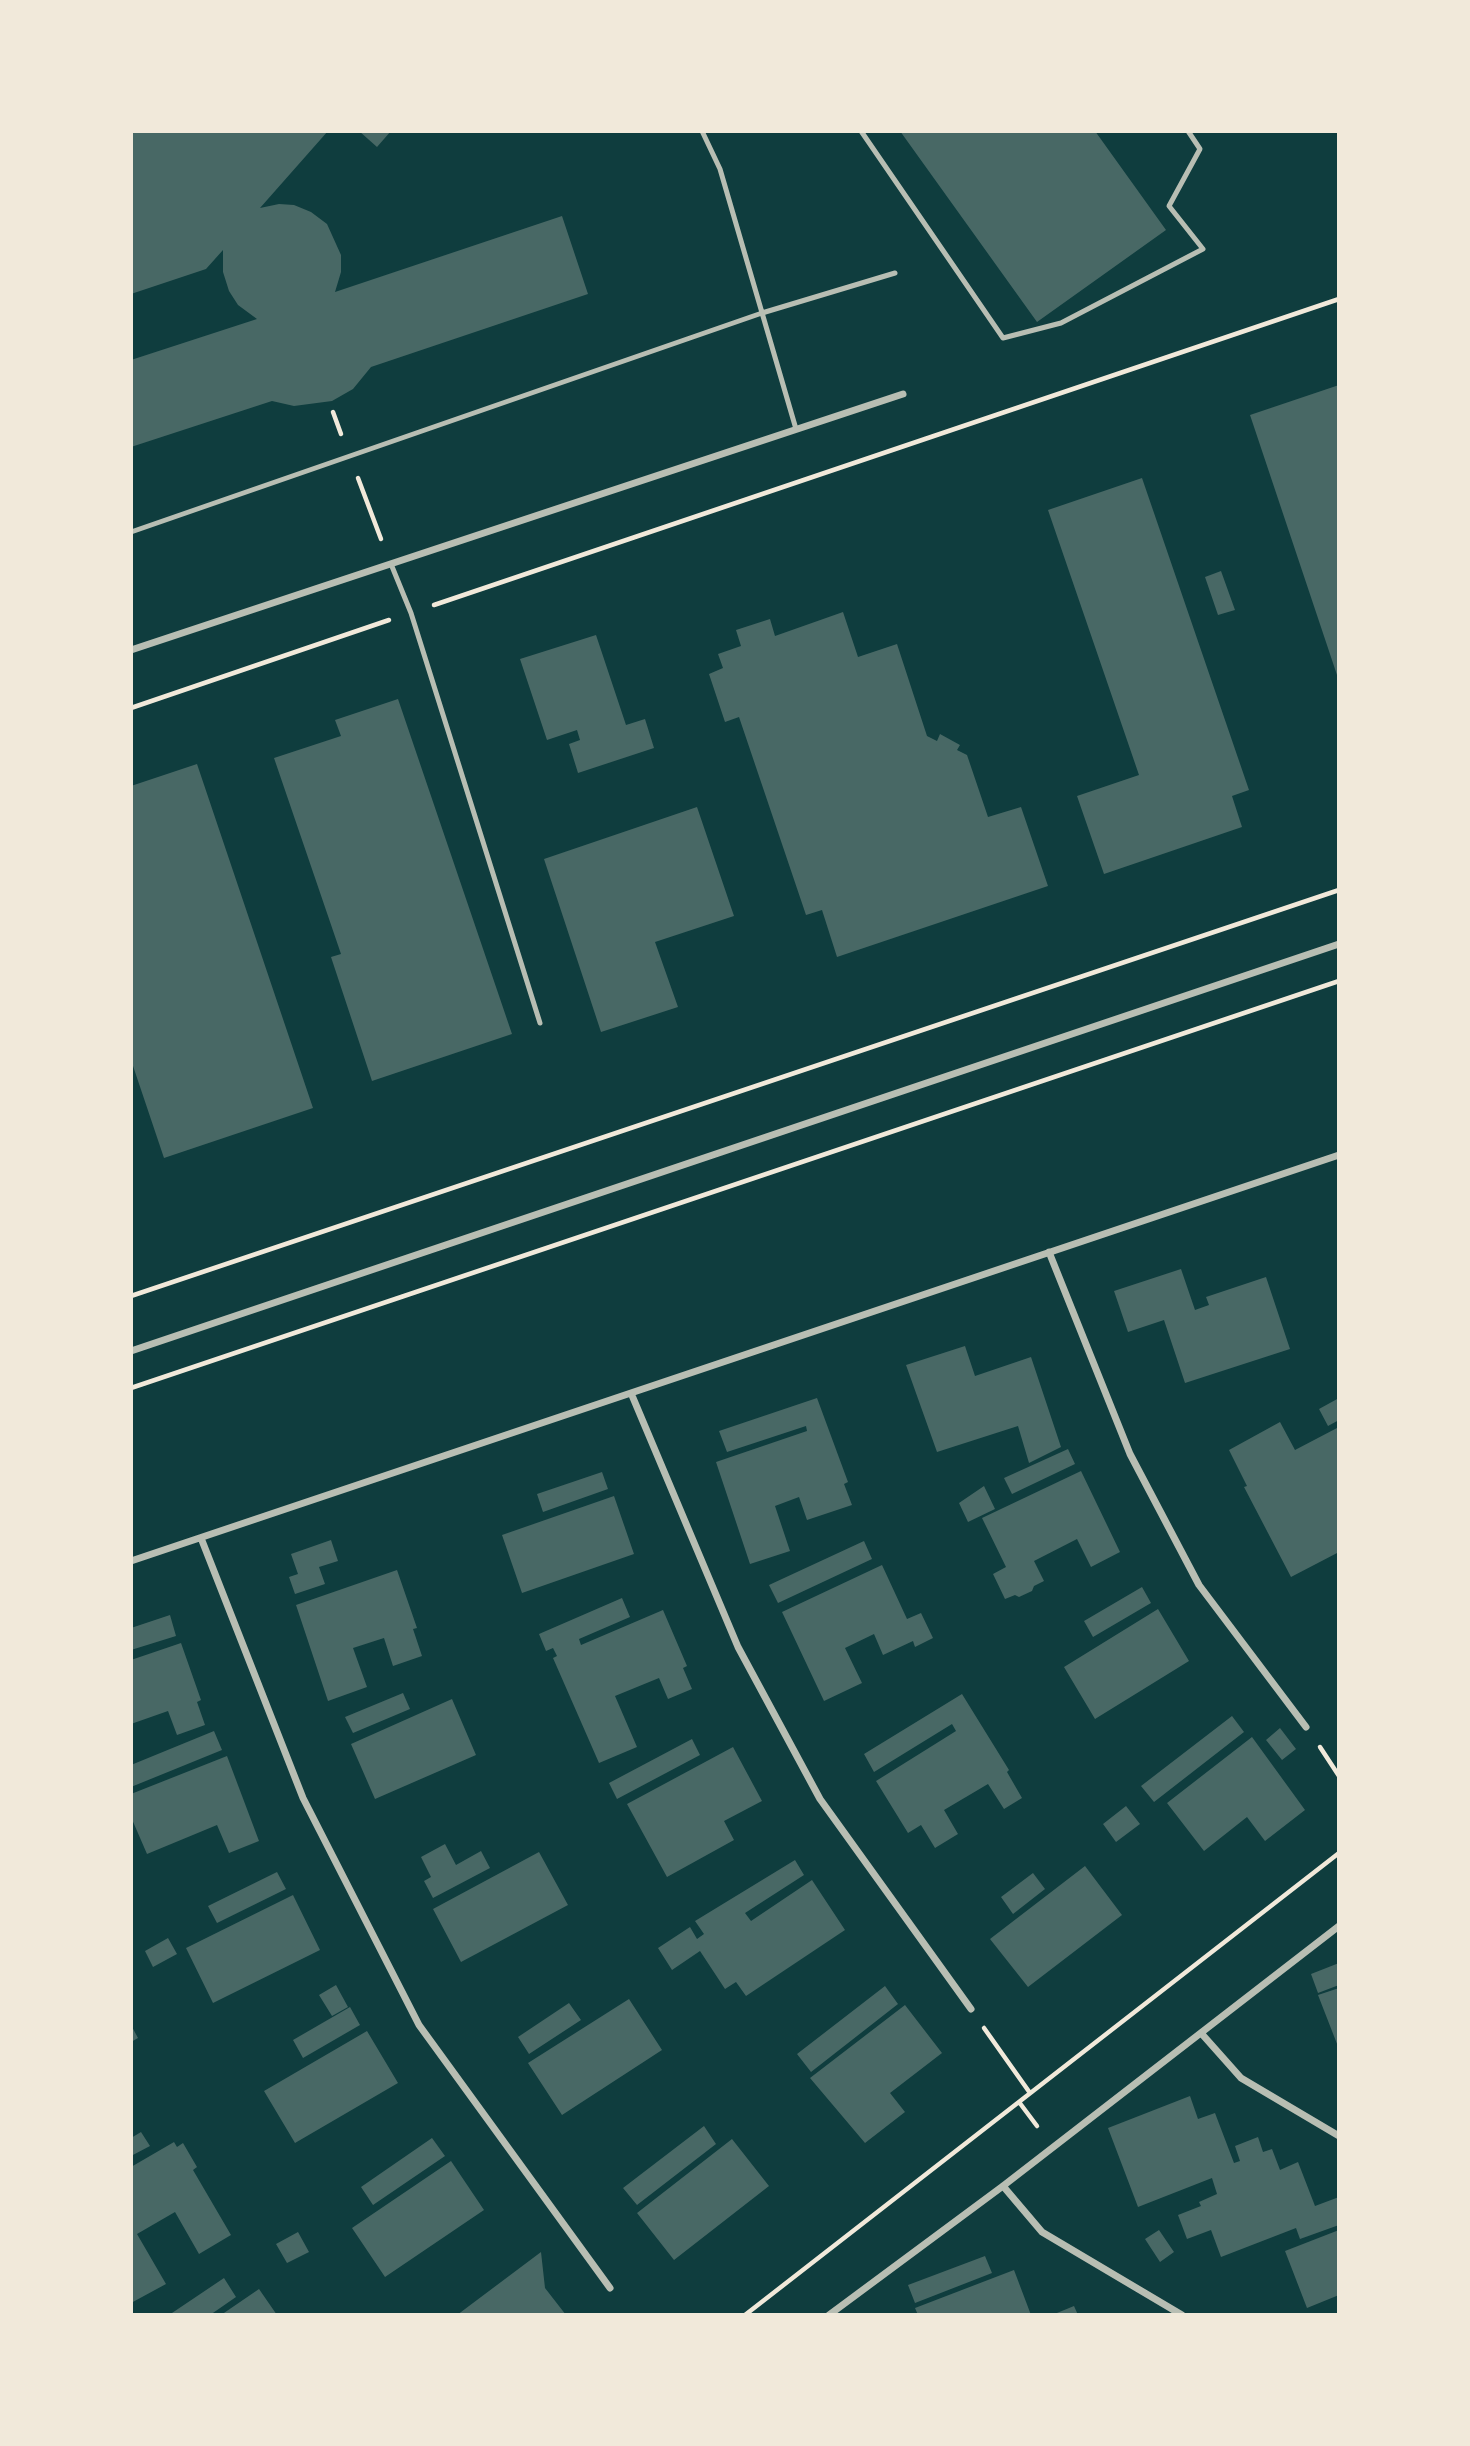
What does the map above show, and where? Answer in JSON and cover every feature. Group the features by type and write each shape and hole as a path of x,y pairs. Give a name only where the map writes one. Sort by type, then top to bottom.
{"street":[{"path":"131,649 903,394"},
{"path":"131,1351 1339,944"},
{"path":"131,1561 1339,1155"},
{"path":"1048,1252 1130,1454 1199,1585 1306,1727"},
{"path":"631,1393 738,1647 820,1799 971,2009"},
{"path":"201,1538 303,1798 419,2025 610,2288"},
{"path":"829,2315 1003,2186 1339,1926"},
{"path":"1201,2033 1241,2078 1339,2136"},
{"path":"1003,2186 1042,2232 1181,2315"}],"lane":[{"path":"702,131 720,169 796,429"},
{"path":"862,131 1003,338 1061,323 1203,249 1169,206 1200,149 1188,131"},
{"path":"131,532 762,313 895,273"},
{"path":"391,564 411,613 540,1023"}],"path":[{"path":"131,708 1339,299"},
{"path":"333,412 391,564"},
{"path":"131,1296 1339,890"},
{"path":"131,1388 1339,981"},
{"path":"1306,1727 1339,1776"},
{"path":"745,2315 1339,1853"},
{"path":"971,2009 1030,2094"}],"building":[{"path":"131,131 328,131 260,208 279,204 294,205 311,212 327,224 341,255 341,272 335,292 562,216 588,294 371,367 353,389 332,401 294,406 272,401 131,447 131,360 257,319 238,305 229,291 223,272 223,250 206,269 131,294"},
{"path":"359,131 391,131 377,147"},
{"path":"900,131 1095,131 1166,230 1037,322"},
{"path":"1339,385 1339,678 1338,678 1250,415"},
{"path":"1142,478 1249,790 1232,796 1242,827 1104,874 1077,796 1139,775 1048,510"},
{"path":"1221,571 1235,610 1218,615 1205,577"},
{"path":"843,612 858,657 897,644 927,736 937,741 940,734 960,745 957,750 967,755 988,817 1021,807 1048,886 837,957 822,910 806,915 739,717 725,722 709,674 723,668 718,654 741,646 736,630 770,619 775,636"},
{"path":"596,635 626,725 645,719 654,748 578,773 569,744 580,740 577,730 547,740 520,659"},
{"path":"398,699 512,1034 372,1081 331,957 341,954 274,758 341,736 335,720"},
{"path":"197,764 313,1108 164,1158 131,1060 131,786"},
{"path":"697,807 734,916 655,942 678,1007 601,1032 544,859"},
{"path":"1181,1269 1195,1310 1209,1305 1206,1297 1266,1277 1290,1349 1185,1383 1164,1320 1128,1332 1114,1291"},
{"path":"965,1346 975,1376 1031,1357 1061,1447 1029,1463 1018,1426 937,1452 906,1365"},
{"path":"817,1398 848,1482 844,1484 852,1505 807,1520 799,1497 775,1506 790,1551 750,1564 716,1462 807,1431 806,1426 727,1452 719,1431"},
{"path":"1339,1398 1339,1420 1328,1426 1319,1409"},
{"path":"1280,1422 1295,1450 1337,1428 1339,1431 1339,1552 1291,1577 1244,1487 1247,1486 1229,1450"},
{"path":"1068,1449 1075,1464 1012,1494 1004,1478"},
{"path":"1081,1471 1120,1552 1091,1567 1077,1539 1034,1561 1044,1581 1034,1586 1032,1591 1005,1599 993,1574 1006,1567 982,1518"},
{"path":"602,1472 608,1489 543,1512 537,1494"},
{"path":"984,1486 995,1509 968,1522 959,1503"},
{"path":"614,1496 634,1554 522,1593 502,1535"},
{"path":"331,1540 338,1561 319,1567 325,1584 295,1594 289,1577 298,1574 291,1554"},
{"path":"864,1541 872,1559 778,1603 769,1585"},
{"path":"882,1565 907,1619 921,1613 933,1638 915,1647 913,1641 883,1655 874,1634 845,1648 862,1683 824,1701 782,1612"},
{"path":"397,1570 417,1628 413,1629 422,1656 393,1666 384,1638 353,1648 367,1687 328,1701 296,1605"},
{"path":"1142,1587 1151,1603 1093,1637 1084,1621"},
{"path":"622,1598 630,1617 579,1639 581,1645 663,1610 687,1666 683,1668 692,1689 668,1699 659,1678 615,1696 637,1747 599,1763 553,1658 557,1656 553,1648 546,1651 539,1634"},
{"path":"1158,1609 1189,1661 1095,1719 1064,1667"},
{"path":"170,1615 176,1636 131,1650 131,1628"},
{"path":"181,1643 201,1700 197,1702 205,1725 177,1735 168,1711 131,1724 131,1660"},
{"path":"403,1693 410,1709 353,1733 345,1717"},
{"path":"962,1694 1009,1770 1007,1772 1022,1798 1004,1809 988,1784 944,1810 958,1834 935,1848 921,1825 908,1833 876,1781 956,1731 952,1724 874,1772 864,1754"},
{"path":"452,1699 476,1755 375,1799 351,1744"},
{"path":"1232,1716 1244,1732 1154,1802 1141,1786"},
{"path":"1280,1728 1296,1749 1282,1760 1266,1740"},
{"path":"214,1731 222,1750 131,1787 131,1765"},
{"path":"1252,1737 1305,1810 1265,1841 1247,1817 1204,1851 1167,1803"},
{"path":"692,1739 700,1755 617,1799 609,1783"},
{"path":"733,1747 762,1801 724,1821 734,1840 667,1877 627,1804"},
{"path":"227,1756 259,1841 229,1853 217,1825 147,1854 131,1817 131,1794"},
{"path":"1126,1806 1140,1824 1116,1842 1103,1824"},
{"path":"445,1844 456,1865 481,1851 490,1868 433,1898 424,1881 431,1877 421,1857"},
{"path":"539,1852 568,1905 461,1962 433,1909"},
{"path":"795,1860 804,1875 745,1913 751,1921 812,1880 845,1930 746,1996 736,1982 725,1989 700,1951 672,1970 658,1948 690,1927 697,1939 704,1934 695,1921"},
{"path":"1085,1866 1122,1915 1028,1987 990,1939"},
{"path":"277,1872 286,1889 217,1923 208,1906"},
{"path":"1033,1873 1045,1889 1013,1914 1001,1897"},
{"path":"293,1895 320,1950 213,2003 186,1948"},
{"path":"168,1938 177,1954 153,1967 145,1951"},
{"path":"1339,1963 1339,1985 1318,1993 1311,1974"},
{"path":"336,1985 348,2007 332,2016 319,1995"},
{"path":"885,1986 898,2004 811,2072 797,2054"},
{"path":"1339,1988 1339,2049 1318,1995"},
{"path":"629,1999 662,2050 562,2115 528,2063"},
{"path":"569,2003 581,2020 529,2054 518,2037"},
{"path":"905,2005 942,2053 890,2093 905,2112 865,2143 810,2078"},
{"path":"350,2007 360,2025 303,2058 293,2040"},
{"path":"131,2025 138,2038 131,2042"},
{"path":"367,2031 398,2083 295,2143 264,2091"},
{"path":"1190,2096 1198,2119 1215,2113 1234,2163 1240,2161 1235,2146 1258,2137 1263,2152 1272,2149 1280,2170 1298,2162 1315,2206 1339,2197 1339,2225 1300,2239 1296,2228 1221,2257 1211,2230 1187,2239 1178,2215 1201,2206 1199,2202 1217,2194 1212,2178 1138,2207 1108,2128"},
{"path":"704,2126 716,2144 637,2205 623,2188"},
{"path":"141,2132 150,2146 131,2156 131,2138"},
{"path":"432,2138 445,2156 373,2205 361,2187"},
{"path":"732,2139 769,2186 674,2260 637,2213"},
{"path":"174,2142 177,2147 183,2143 197,2167 193,2170 231,2235 199,2254 175,2212 137,2234 166,2284 131,2303 131,2167"},
{"path":"451,2161 484,2210 385,2277 352,2228"},
{"path":"1159,2230 1174,2252 1160,2262 1145,2239"},
{"path":"1339,2230 1339,2295 1307,2308 1285,2251"},
{"path":"298,2232 309,2252 287,2263 276,2244"},
{"path":"541,2252 545,2288 566,2315 457,2315"},
{"path":"985,2256 992,2273 915,2303 908,2285"},
{"path":"1014,2270 1031,2315 918,2315 915,2308"},
{"path":"224,2278 236,2297 210,2315 169,2315"},
{"path":"259,2289 277,2315 221,2315"},
{"path":"1074,2306 1078,2315 1052,2315"}]}
